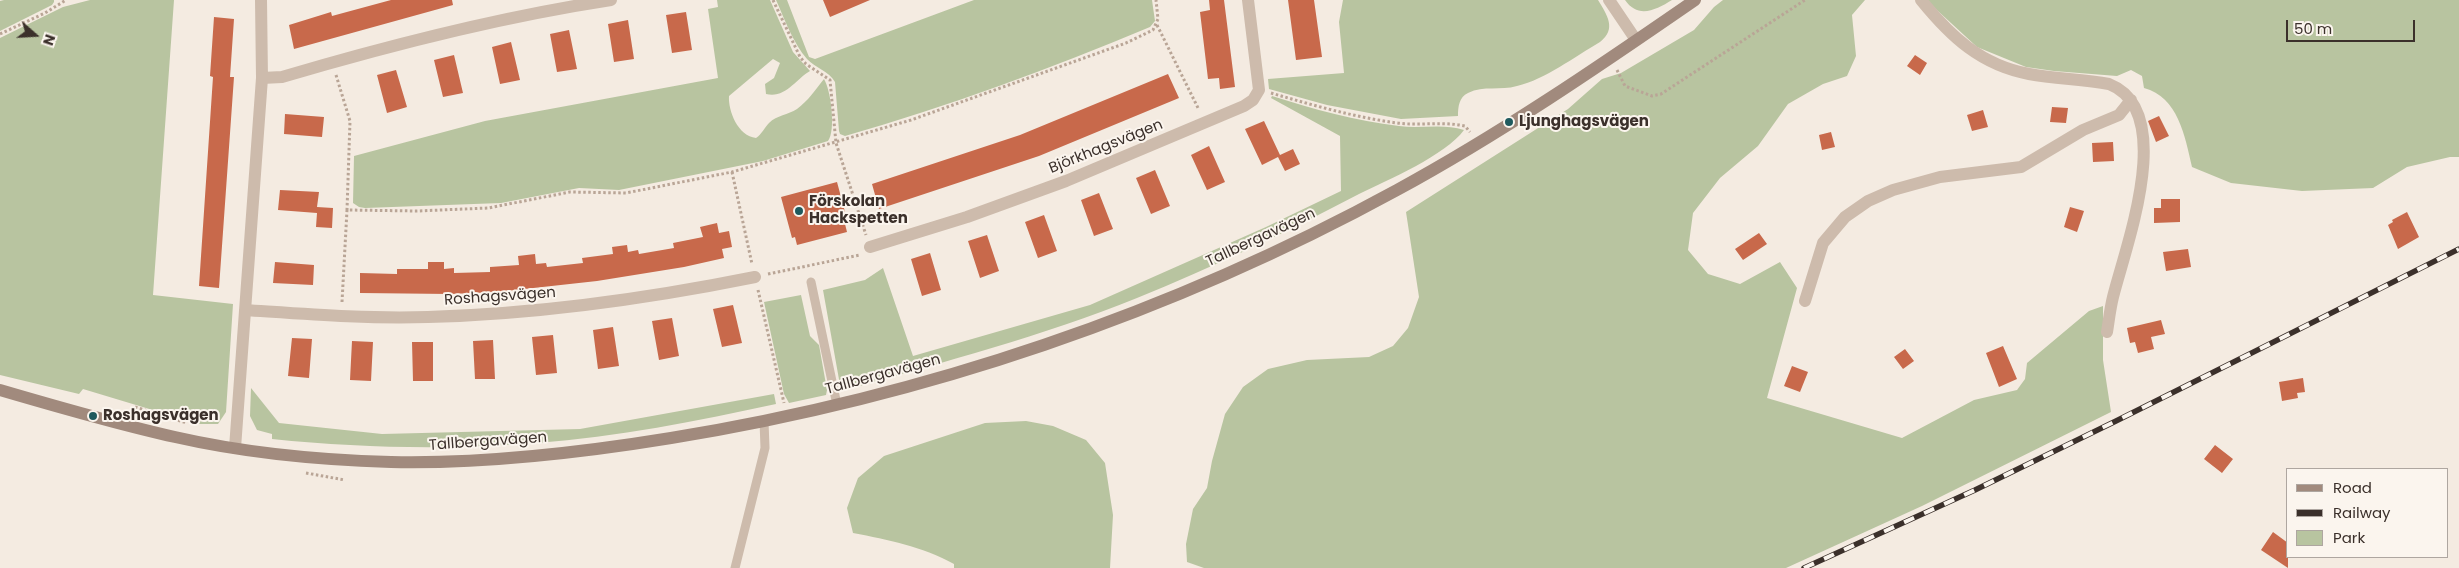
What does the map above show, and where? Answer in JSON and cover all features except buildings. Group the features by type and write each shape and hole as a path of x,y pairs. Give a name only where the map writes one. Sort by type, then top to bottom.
{"street":[{"path":"235,448 262,78 260,0"},
{"path":"262,78 282,78 332,62 482,24 611,0"},
{"path":"1248,0 1260,90"},
{"path":"1609,0 1636,40"},
{"name":"Tallbergavägen","path":"0,390 178,438 235,448 311,457 387,462 522,457 622,446 764,421 837,405 973,367 1055,341 1129,314 1277,251 1397,190 1478,143 1695,0"},
{"path":"1921,0 1957,38 1988,62 2030,74 2109,84 2119,88 2131,100 2144,142 2143,173 2128,248 2113,297 2107,332"},
{"name":"Björkhagsvägen","path":"870,247 967,217 1066,181 1244,106 1253,100 1260,90"},
{"path":"1805,301 1823,243 1845,217 1868,201 1893,190 1940,177 2021,166 2083,130 2119,115 2131,100"},
{"name":"Roshagsvägen","path":"245,310 341,317 426,318 568,308 673,294 755,277"}],"lane":[{"path":"811,282 837,405"},
{"path":"735,568 766,448 764,421"}],"path":[{"path":"0,34 45,13 66,0"},
{"path":"755,277 864,254 870,247 836,143 830,80 806,64 800,57 773,0"},
{"path":"1156,0 1157,25 1205,123"},
{"path":"1617,70 1625,86 1652,96 1661,94 1805,0"},
{"path":"347,210 417,211 488,208 570,192 626,193 732,172 911,120 992,92 1126,43 1153,30 1157,25"},
{"path":"332,62 350,121 341,317"},
{"path":"1260,90 1309,104 1399,123 1449,122 1465,126 1478,143"},
{"path":"732,172 786,416"}],"green space":[{"path":"54,0 54,2 52,5 0,31 0,1"},
{"path":"90,0 174,0 153,295 233,304 226,412 218,424 199,424 83,389 79,394 0,375 0,38 63,7"},
{"path":"717,0 770,0 793,52 810,71 785,91 773,95 766,94 765,84 774,78 780,63 773,59 729,96 730,109 739,128 744,133 756,138 772,120 801,106 824,79 827,84 832,110 832,129 828,141 763,161 619,190 579,188 501,203 365,208 353,203 354,156 485,121 718,78 708,9 718,7"},
{"path":"776,0 787,0 809,57 815,59 974,0 1152,0 1155,21 1150,27 1075,58 961,99 845,136 840,134 839,131 835,82 802,53"},
{"path":"1343,0 1598,0 1607,16 1609,27 1605,37 1600,42 1539,78 1517,86 1480,89 1465,95 1458,109 1458,116 1401,119 1327,105 1269,89 1268,79 1344,73 1339,22"},
{"path":"1625,0 1672,0 1660,7 1641,11 1630,6"},
{"path":"1723,0 1865,0 1852,15 1856,56 1847,76 1823,84 1788,104 1758,146 1720,178 1693,213 1688,250 1708,274 1740,284 1780,262 1797,288 1767,398 1902,438 1974,400 2017,390 2025,379 2027,363 2089,311 2103,306 2103,360 2111,412 1922,506 1786,568 1204,568 1187,562 1186,544 1193,509 1207,488 1212,461 1225,414 1243,387 1268,369 1307,360 1369,357 1393,346 1408,328 1419,297 1406,212 1568,109 1602,79 1621,73 1694,30 1714,7"},
{"path":"1926,0 2459,0 2459,157 2450,157 2407,167 2373,188 2302,191 2231,183 2192,167 2178,119 2165,100 2156,93 2144,88 2142,76 2131,70 2117,76 2026,67 1977,47"},
{"path":"1272,96 1319,110 1367,121 1399,126 1440,126 1464,130 1456,139 1431,158 1400,174 1250,249 1137,298 1066,324 956,359 846,390 840,385 823,290 865,280 883,268 913,356 1090,305 1266,227 1341,191 1340,136 1271,98"},
{"path":"801,295 810,336 819,345 827,390 826,395 789,403 784,394 764,302"},
{"path":"251,388 279,423 382,434 580,429 774,394 776,404 657,428 597,437 470,447 371,446 272,439 272,434 257,430 250,416"},
{"path":"1026,421 1053,426 1086,440 1105,463 1113,515 1110,568 954,568 954,564 917,548 853,533 847,508 858,478 884,456 985,423"}],"railway":[{"path":"1804,568 1975,490 2459,249"}],"place":[{"name":"Ljunghagsvägen","path":"1509,122"},
{"name":"Förskolan Hackspetten","path":"799,211"},
{"name":"Roshagsvägen","path":"93,416"}]}
